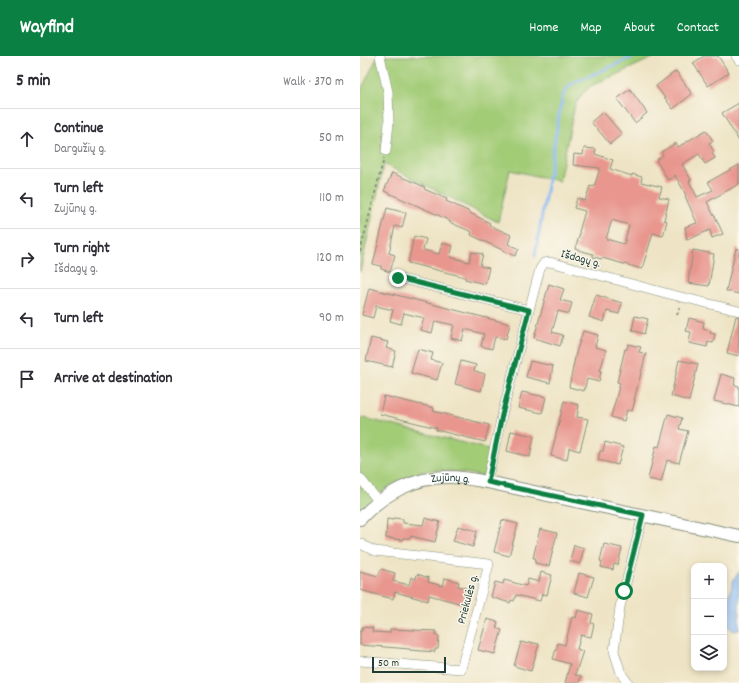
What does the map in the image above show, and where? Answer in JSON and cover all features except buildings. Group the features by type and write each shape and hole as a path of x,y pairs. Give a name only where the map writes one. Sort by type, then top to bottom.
{"main road":[{"name":"Zujūnų g.","path":"360,519 379,502 397,490 413,483 432,478 451,477 488,482 739,536"}],"street":[{"path":"380,56 388,92 389,123 386,151"},
{"path":"736,56 739,60"},
{"name":"Išdagų g.","path":"488,482 502,415 540,269 544,263 550,262 739,311"},
{"path":"398,278 529,310"},
{"path":"360,478 379,502"},
{"path":"628,683 621,673 614,651 620,607 643,515"},
{"name":"Priekulės g.","path":"360,543 375,551 489,564 461,669 360,661"}],"path":[{"path":"360,252 386,151"}],"green space":[{"path":"378,56 657,56 591,86 582,94 575,105 559,181 510,170 498,222 384,164 360,272 360,241 362,235 360,232 360,92"},
{"path":"360,417 492,450 487,477 432,470 416,473 390,486 366,504 360,511"}],"water":[{"path":"739,572 739,630 734,631 728,626 727,602 734,579"}],"waterway":[{"path":"535,256 564,93 571,84 635,56"}],"route":[{"path":"398,278 529,310 502,415 488,482 643,515 624,591"}]}
